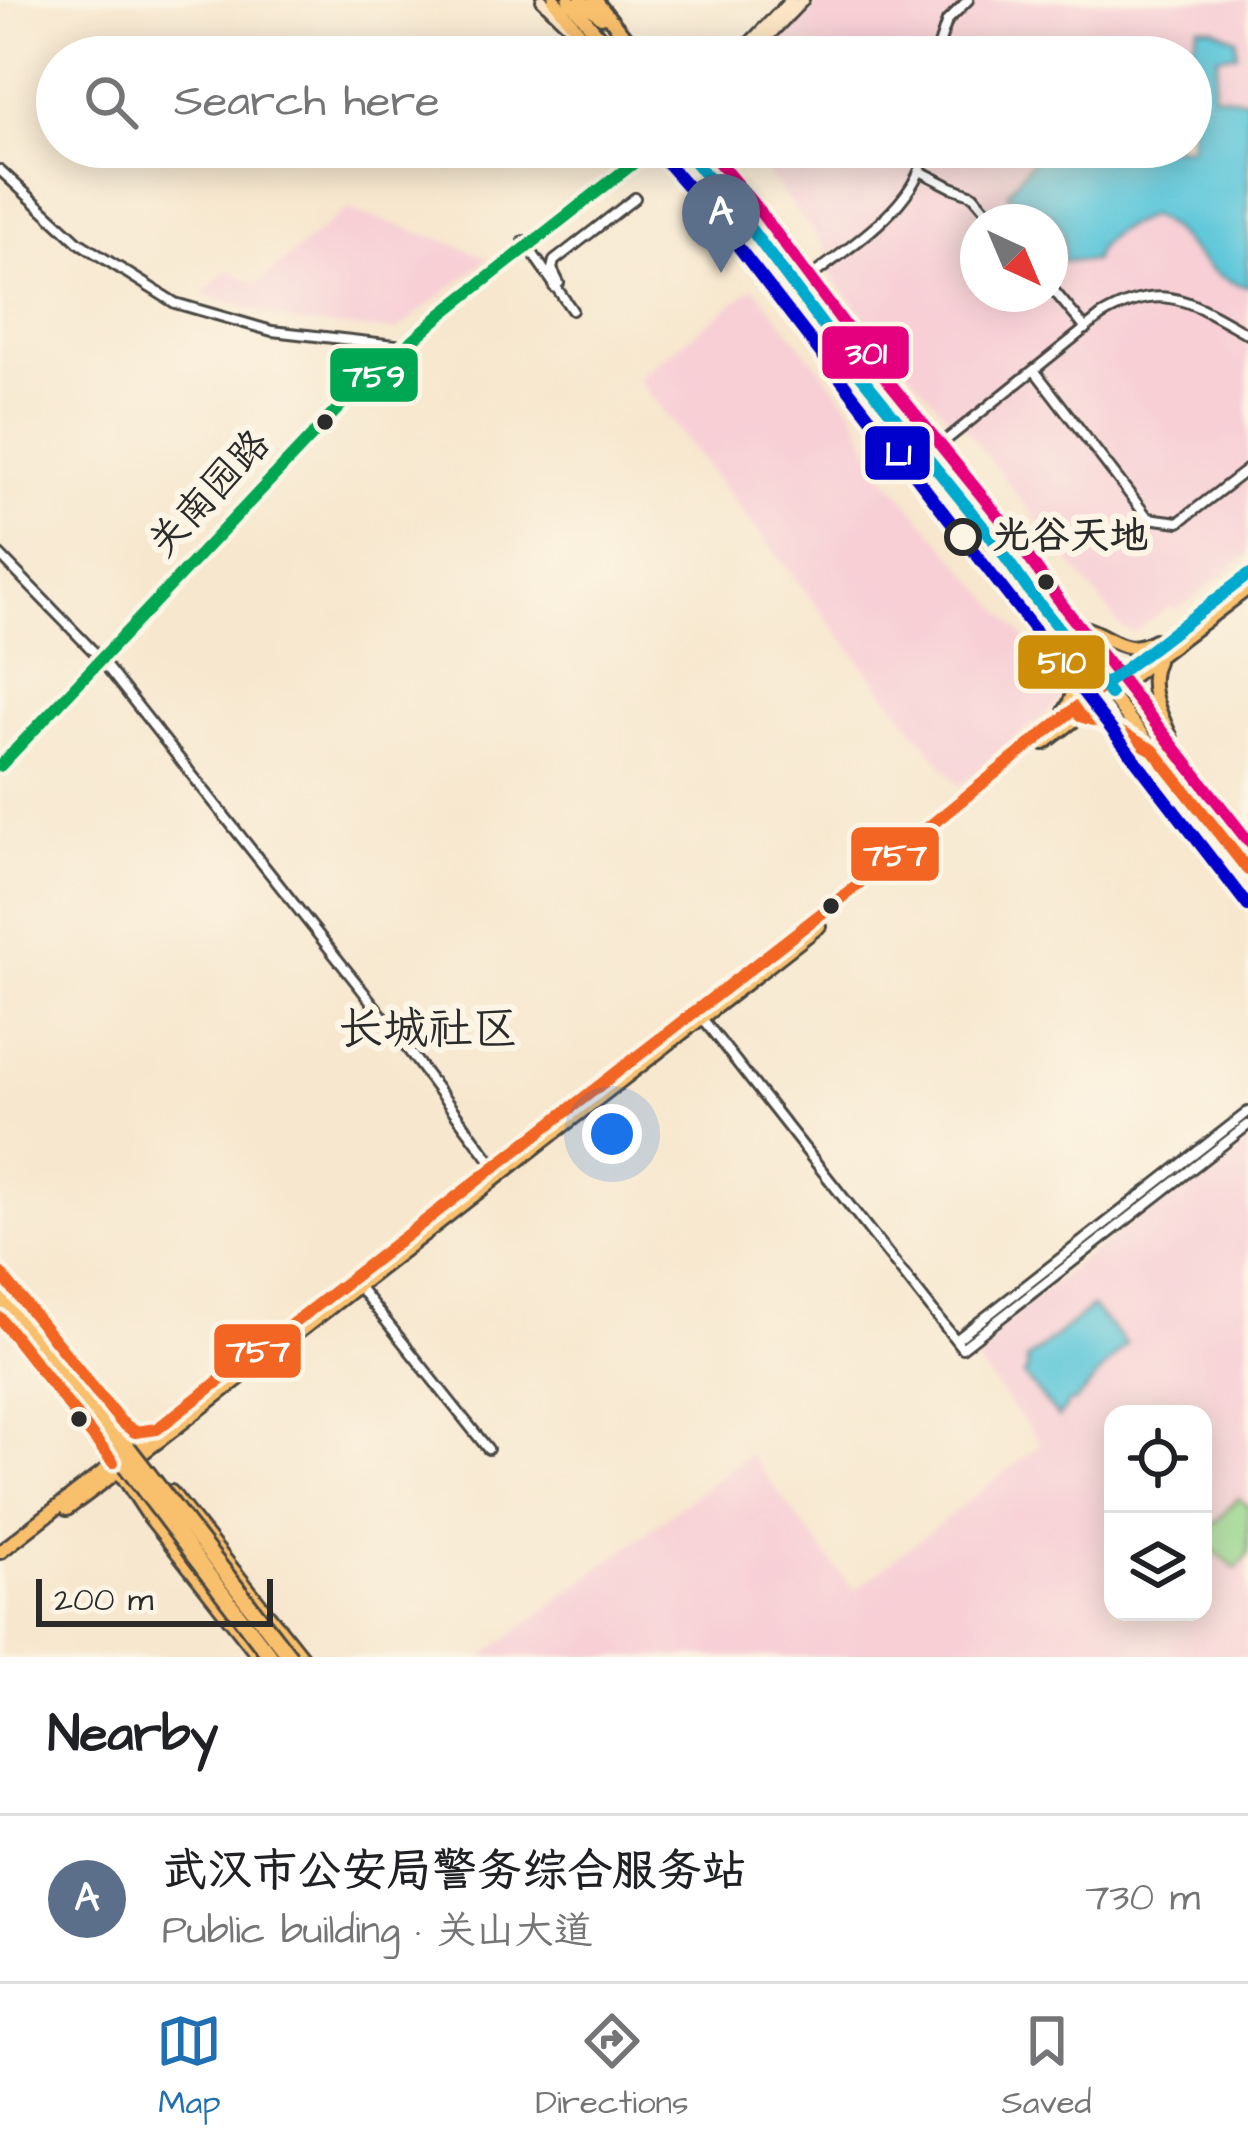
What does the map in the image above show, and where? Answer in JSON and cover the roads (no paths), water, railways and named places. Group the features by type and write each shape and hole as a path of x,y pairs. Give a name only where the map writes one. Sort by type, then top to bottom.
{"highway":[{"path":"0,1278 290,1657"},
{"path":"0,1304 271,1657"}],"main road":[{"path":"542,0 580,36"},
{"path":"554,0 580,36"},
{"path":"600,0 622,36"},
{"path":"756,36 791,0"},
{"path":"768,36 803,0"},
{"path":"575,3 620,33"},
{"path":"575,3 600,36"},
{"name":"关南园路","path":"526,244 618,168"},
{"name":"关南园路","path":"0,762 332,408 438,308 626,168"},
{"path":"700,168 1248,869"},
{"path":"723,168 1248,843"},
{"path":"699,1014 1054,725 1107,690 1248,575"},
{"path":"1121,679 1159,657 1248,588"},
{"path":"1081,627 1135,648 1202,611"},
{"path":"1049,618 1071,663 1075,685 1071,702 1054,725"},
{"path":"1159,657 1152,686 1176,751"},
{"path":"138,1449 157,1429 498,1171 1080,716 1107,690"},
{"path":"1080,716 1153,749"},
{"path":"0,1552 358,1286 498,1171"},
{"path":"0,1278 302,1657"},
{"path":"2,1324 260,1657"},
{"path":"112,1413 135,1432 157,1429"},
{"path":"0,1562 115,1465"}],"street":[{"path":"942,36 947,21 968,0"},
{"path":"807,280 886,216 907,194 921,168"},
{"path":"0,170 78,242 176,303 272,331 401,346"},
{"path":"920,171 973,194 981,204"},
{"path":"554,287 560,283 552,269 554,261 635,198"},
{"path":"526,244 572,310"},
{"path":"939,446 1101,316 1126,302 1163,298 1197,305 1248,334"},
{"path":"1068,308 1086,329"},
{"path":"1034,370 1148,518 1180,522 1248,469"},
{"path":"0,555 99,658 389,1024 498,1171"},
{"path":"699,1014 958,1344"},
{"path":"958,1344 1248,1112"},
{"path":"958,1344 1248,1125"},
{"path":"358,1286 488,1449"}],"water":[{"path":"1199,26 1236,38 1237,54 1218,56 1213,94 1248,100 1248,286 1218,274 1150,216 1108,238 1093,261 1068,261 1068,204 1033,204 1008,196 1008,192 1027,168 1212,168 1212,36 1196,36"},
{"path":"1092,1307 1126,1344 1058,1417 1024,1376 1026,1360"}],"place":[{"name":"武汉市公安局警务综合服务站","path":"721,273"},
{"name":"光谷天地","path":"963,537"}],"district":[{"name":"长城社区","path":"428,1030"}]}
